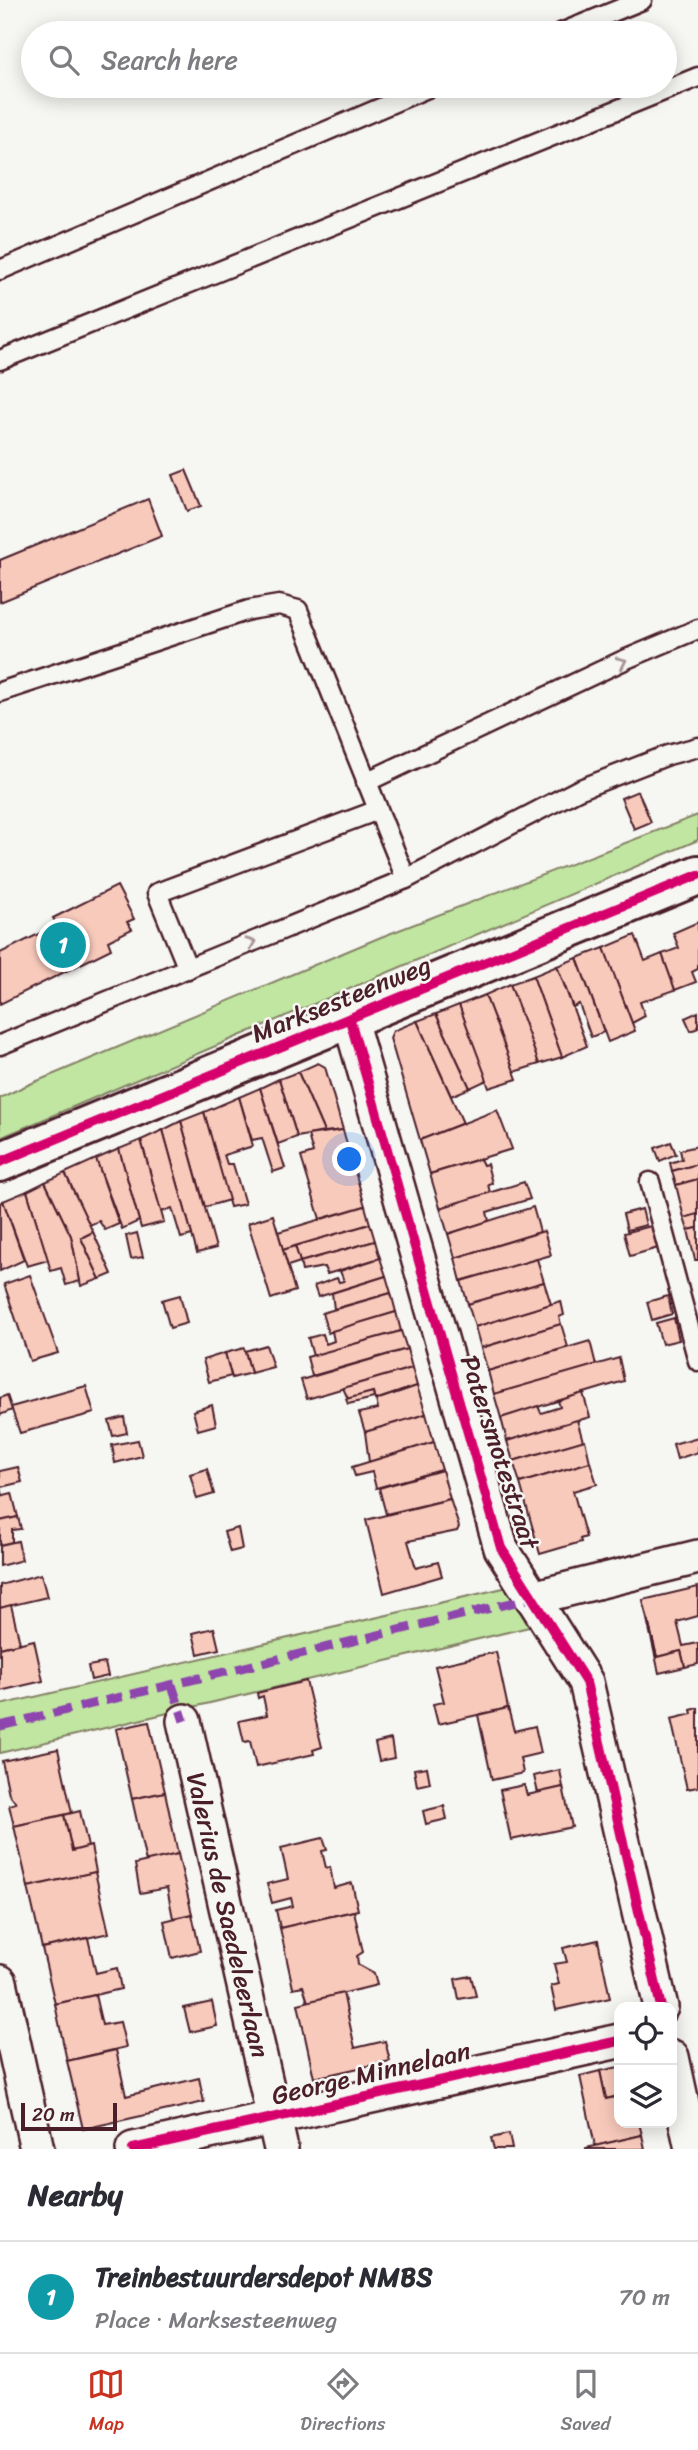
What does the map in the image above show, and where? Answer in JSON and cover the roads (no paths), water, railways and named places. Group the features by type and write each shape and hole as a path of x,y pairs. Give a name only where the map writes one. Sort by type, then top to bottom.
{"street":[{"name":"Marksesteenweg","path":"0,1162 698,875"},
{"name":"Patersmotestraat","path":"349,1020 501,1548 586,1682 660,2002"},
{"path":"532,1598 698,1557"},
{"name":"Valerius de Saedeleerlaan","path":"184,1721 278,2134"},
{"path":"0,1982 37,2149"},
{"name":"George Minnelaan","path":"133,2149 278,2134 614,2042"},
{"path":"674,2065 692,2149"}],"lane":[{"path":"590,21 642,0"},
{"path":"677,85 698,76"},
{"path":"0,270 404,98"},
{"path":"0,359 644,98"},
{"path":"0,692 248,610 279,605 298,610 306,624 406,879"},
{"path":"366,782 624,660 698,629"},
{"path":"0,1045 406,879 578,790 698,747"},
{"path":"188,969 157,893 378,810"},
{"path":"650,1182 698,1361"}],"place":[{"name":"Treinbestuurdersdepot NMBS","path":"63,945"}]}
